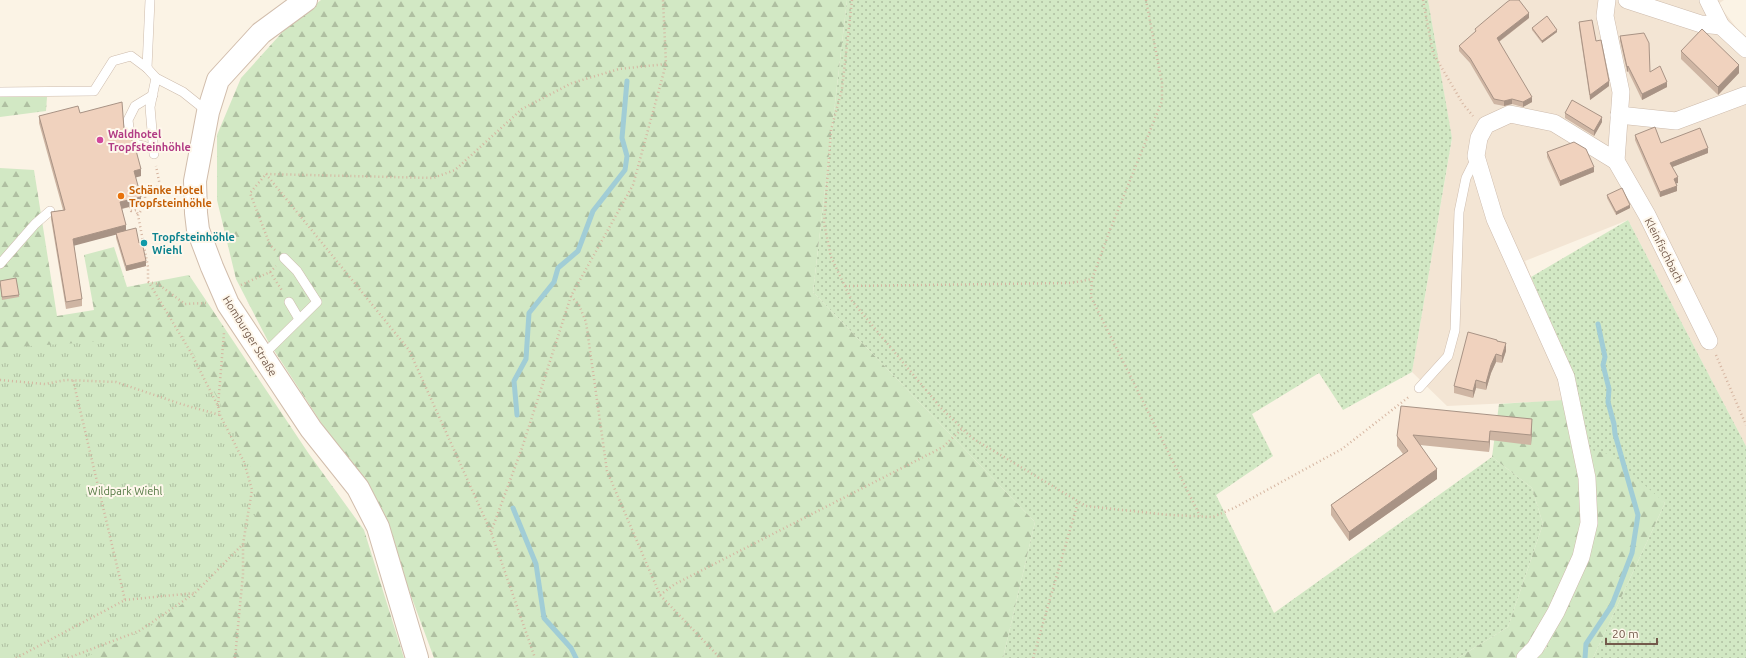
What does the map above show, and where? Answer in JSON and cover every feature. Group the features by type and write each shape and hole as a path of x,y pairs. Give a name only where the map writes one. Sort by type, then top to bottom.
{"main road":[{"name":"Homburger Straße","path":"306,0 261,33 218,80 208,112 195,181 198,230 228,304 310,429 358,488 378,527 417,658"}],"street":[{"path":"1607,0 1605,16 1621,92 1616,161"},
{"path":"1627,0 1701,24 1721,26"},
{"path":"1708,0 1721,26 1746,49"},
{"path":"1619,115 1676,121 1746,95"},
{"name":"Kleinfischbach","path":"1484,130 1486,125 1510,114 1554,123 1616,161 1647,215 1709,341"},
{"path":"1484,130 1479,138 1476,156 1495,218 1566,377 1587,478 1589,523 1581,557 1556,612 1535,648 1525,658"}],"lane":[{"path":"147,68 150,0"},
{"path":"0,92 94,91 113,61 131,56 147,68 156,78 183,92 208,112"},
{"path":"152,95 135,106 128,120 130,135 136,144 154,152 150,107 156,78"},
{"path":"1419,388 1448,356 1455,330 1459,212 1466,178 1476,156"},
{"path":"0,264 35,224 50,211"},
{"path":"262,356 317,302 297,271 284,258"},
{"path":"289,302 299,319"}],"path":[{"path":"491,532 522,448 571,296 634,185 666,64 663,0"},
{"path":"852,0 842,89 831,130 824,223 831,257 852,301 941,408 972,438 1086,506 1169,515 1213,517 1234,508 1342,449 1419,388"},
{"path":"1146,0 1162,83 1162,101 1092,279 1091,297 1200,516"},
{"path":"1423,0 1433,53 1463,104 1484,130"},
{"path":"266,174 433,178 455,170 522,109 572,83 619,68 666,64"},
{"path":"138,215 146,203 144,192 160,186 154,152"},
{"path":"266,174 250,193 270,245 284,258"},
{"path":"266,174 409,350 491,532 535,658"},
{"path":"130,207 132,211 136,210 138,215 148,267 148,281 190,351 218,406 220,415 244,462 252,490 243,544 244,574 235,658"},
{"path":"241,285 270,272 289,302"},
{"path":"845,286 1071,283 1092,279"},
{"path":"148,281 158,284 185,304 206,303"},
{"path":"571,296 579,305 586,322 607,471 660,595 720,658"},
{"path":"218,406 222,347 228,304"},
{"path":"1709,341 1746,425"},
{"path":"0,380 44,384 74,380 116,382 181,404 220,415"},
{"path":"74,380 125,600"},
{"path":"660,595 674,584 943,447 962,429"},
{"path":"1033,658 1078,502"},
{"path":"68,658 139,631 195,593 243,544"},
{"path":"16,658 125,600 195,593"}],"shaded area":[{"path":"1428,0 1724,0 1718,4 1746,40 1746,446 1628,220 1525,261 1577,400 1447,406 1412,372 1452,139"}],"green space":[{"path":"321,0 847,0 813,292 1035,522 1003,658 434,658 386,528 361,484 268,341 236,279 217,200 217,135 241,78 288,26"},
{"path":"847,0 1428,0 1452,138 1412,372 1343,410 1319,373 1252,414 1273,456 1216,495 1274,613 1492,457 1532,488 1543,524 1508,627 1458,658 1003,658 1035,522 813,292"},
{"path":"0,97 47,97 46,111 0,117"},
{"path":"0,168 34,170 57,316 94,310 84,255 114,247 127,287 189,275 309,454 364,530 404,658 0,658"},
{"path":"1628,220 1746,446 1746,658 1593,658 1665,503 1587,449 1559,341 1531,277"},
{"name":"Wildpark Wiehl","path":"184,336 227,416 251,467 257,507 247,543 224,575 145,630 84,658 0,658 0,348"},
{"path":"1564,400 1578,464 1581,537 1529,651 1520,658 1458,658 1508,627 1543,524 1532,488 1492,457 1499,404"},
{"path":"1587,449 1609,454 1665,503 1593,658 1536,658 1546,648 1580,568"}],"building":[{"path":"1510,0 1519,0 1529,13 1497,38 1532,97 1523,102 1512,99 1504,101 1494,99 1470,58 1459,46 1476,31 1475,29"},
{"path":"1547,16 1557,30 1542,41 1532,28"},
{"path":"1592,20 1596,41 1601,40 1609,81 1590,95 1579,22"},
{"path":"1702,29 1739,65 1718,87 1681,51"},
{"path":"1644,33 1649,43 1650,72 1660,66 1667,82 1642,94 1628,66 1627,67 1620,36"},
{"path":"1572,100 1602,117 1594,131 1565,113"},
{"path":"122,102 124,129 134,143 141,169 134,171 141,197 120,202 126,225 73,239 82,299 66,302 51,212 65,210 39,116 78,106 80,113"},
{"path":"1655,127 1661,143 1700,128 1708,148 1670,163 1678,177 1674,179 1677,186 1660,192 1635,135"},
{"path":"1574,142 1586,149 1594,167 1560,181 1547,152"},
{"path":"1622,188 1630,205 1616,212 1607,195"},
{"path":"136,228 139,243 142,242 146,261 126,266 116,233"},
{"path":"16,278 19,295 2,297 0,281"},
{"path":"1468,332 1506,343 1502,356 1496,354 1486,383 1476,380 1473,391 1454,386"},
{"path":"1401,406 1532,419 1531,435 1490,431 1489,442 1413,435 1437,469 1349,532 1331,505 1408,451 1397,436"}],"waterway":[{"path":"517,415 514,381 526,359 529,313 554,282 558,268 578,251 593,211 625,170 627,156 622,138 627,81"},
{"path":"1585,658 1586,644 1612,605 1632,553 1638,515 1615,434 1608,402 1609,389 1603,365 1605,357 1598,324"},
{"path":"513,508 536,564 544,618 571,648 576,658"}],"place":[{"name":"Waldhotel Tropfsteinhöhle","path":"100,140"},
{"name":"Schänke Hotel Tropfsteinhöhle","path":"121,196"},
{"name":"Tropfsteinhöhle Wiehl","path":"144,243"}]}
